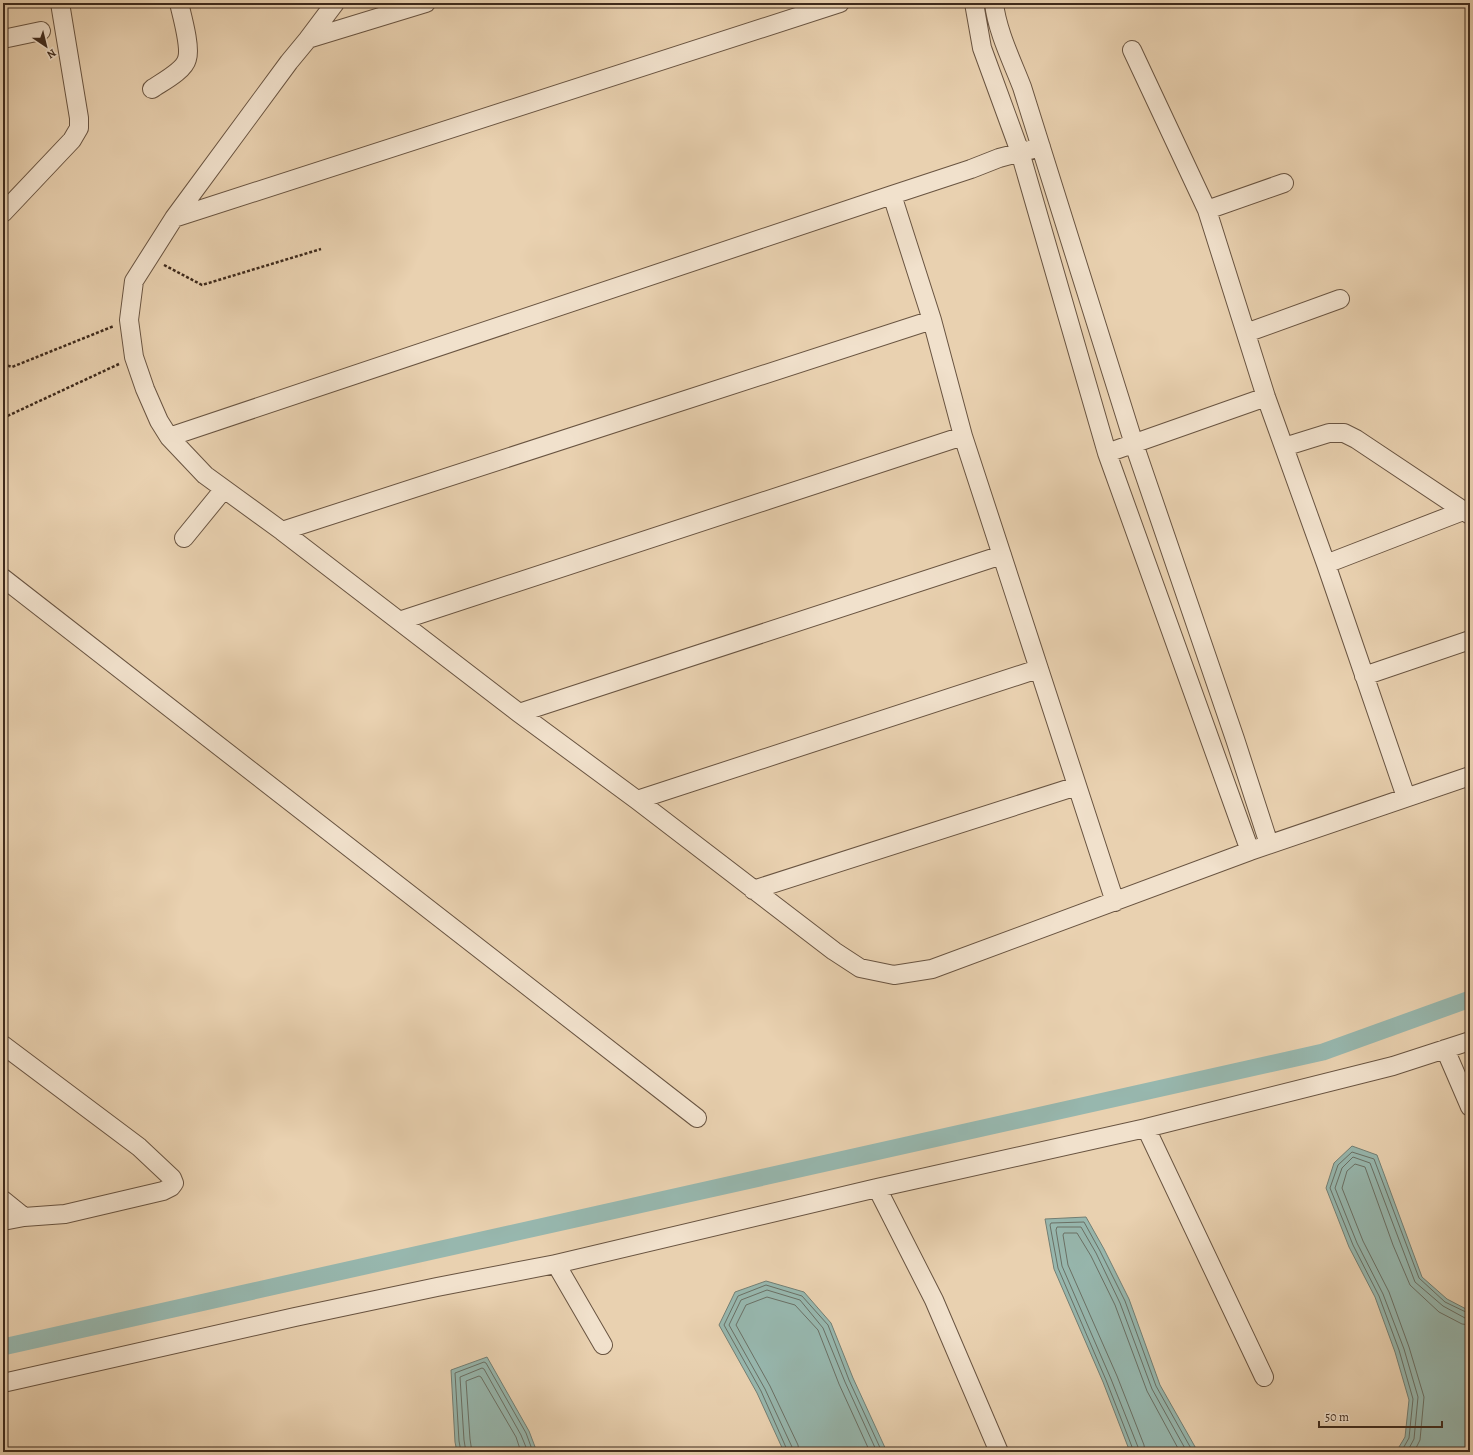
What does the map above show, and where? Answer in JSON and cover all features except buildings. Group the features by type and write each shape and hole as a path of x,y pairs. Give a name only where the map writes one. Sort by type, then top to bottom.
{"street":[{"path":"3,213 72,140 79,128 79,118 60,3"},
{"path":"152,89 174,75 187,60 188,48 179,3"},
{"path":"335,3 308,40 289,62 174,218 134,281 129,320 134,357 145,389 159,421 169,437 206,475 282,531 519,713 637,800 834,952 860,968 894,975 932,969 1269,844 1470,776"},
{"path":"308,40 426,3"},
{"path":"174,218 839,3"},
{"path":"974,3 982,48 1020,152 1107,453 1250,851"},
{"path":"994,3 995,12 1022,87 1134,444 1233,732 1269,844"},
{"path":"3,39 41,31"},
{"path":"1132,50 1207,210 1266,397 1326,564 1406,797"},
{"path":"169,437 972,169 999,158 1041,147"},
{"path":"1207,210 1284,183"},
{"path":"892,195 932,320 963,436 1038,669 1116,902"},
{"path":"1246,334 1340,299"},
{"path":"282,531 932,320"},
{"path":"1107,453 1266,397"},
{"path":"1284,447 1329,433 1344,433 1356,439 1467,513"},
{"path":"399,621 963,436"},
{"path":"184,538 224,489"},
{"path":"1326,564 1467,513"},
{"path":"519,713 1002,555"},
{"path":"3,578 697,1118"},
{"path":"1364,676 1470,640"},
{"path":"637,800 1038,669"},
{"path":"753,890 1077,786"},
{"path":"3,1383 295,1317 430,1288 556,1264 877,1188 1146,1128 1394,1066 1470,1041"},
{"path":"3,1045 139,1146 172,1178 174,1183 171,1187 163,1191 65,1214 24,1217 3,1221"},
{"path":"1445,1049 1470,1107"},
{"path":"1146,1128 1264,1376"},
{"path":"877,1188 934,1300 999,1452"},
{"path":"3,1200 24,1217"},
{"path":"556,1264 604,1345"}],"path":[{"path":"149,257 202,285 321,249"},
{"path":"3,364 12,367 129,320"},
{"path":"3,418 134,357"}],"water":[{"path":"1352,1146 1377,1155 1422,1277 1447,1299 1470,1311 1470,1452 1396,1452 1405,1437 1409,1400 1395,1352 1375,1297 1349,1247 1326,1188 1334,1163"},
{"path":"1086,1217 1129,1299 1160,1385 1198,1452 1130,1452 1103,1382 1054,1269 1045,1219"},
{"path":"766,1281 804,1292 831,1323 853,1378 887,1452 784,1452 757,1393 719,1325 735,1292"},
{"path":"487,1357 529,1431 537,1452 457,1452 455,1442 451,1370"}],"waterway":[{"path":"3,1347 1323,1052 1470,999"}]}
